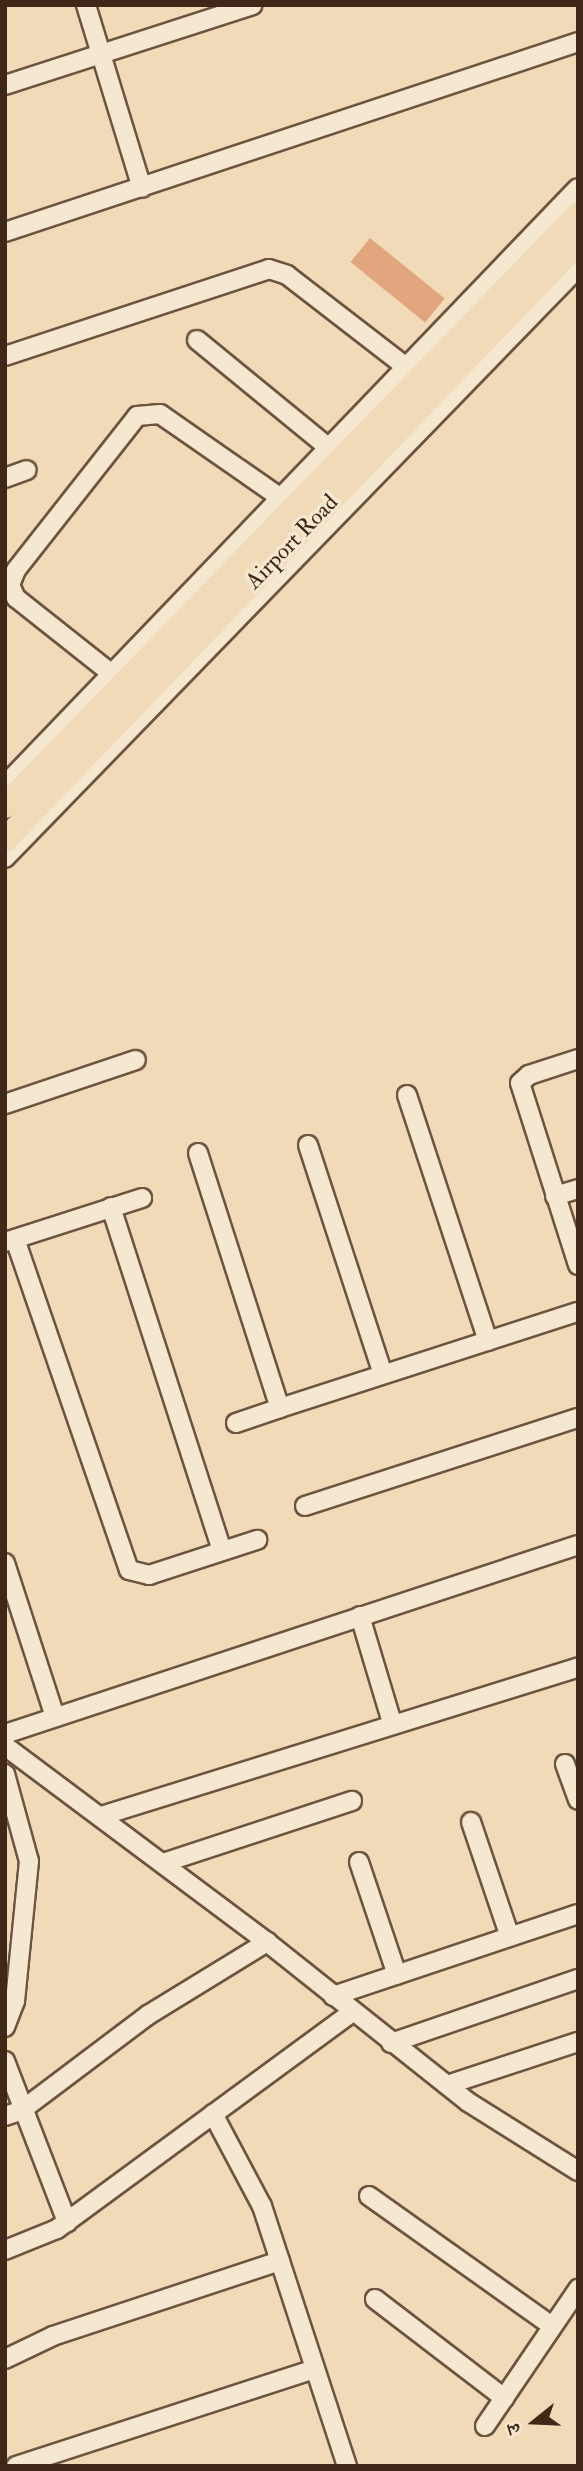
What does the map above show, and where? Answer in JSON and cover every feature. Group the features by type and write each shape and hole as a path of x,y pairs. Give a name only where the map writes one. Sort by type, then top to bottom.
{"highway":[{"name":"Airport Road","path":"5,806 578,215"},
{"name":"Airport Road","path":"5,840 578,243"}],"street":[{"path":"86,5 142,188"},
{"path":"5,85 252,5"},
{"path":"5,232 578,42"},
{"path":"5,785 578,188"},
{"path":"5,858 578,268"},
{"path":"5,356 269,269 287,275 406,366"},
{"path":"197,340 329,448"},
{"path":"112,674 16,598 10,585 16,570 137,416 160,414 281,498"},
{"path":"5,478 27,470"},
{"path":"578,1059 529,1075 520,1083 578,1265"},
{"path":"5,1104 136,1060"},
{"path":"407,1095 488,1341"},
{"path":"308,1145 383,1374"},
{"path":"198,1153 280,1408"},
{"path":"555,1196 578,1189"},
{"path":"142,1198 10,1240 122,1560 129,1570 149,1575 257,1540"},
{"path":"111,1208 222,1551"},
{"path":"236,1423 578,1312"},
{"path":"305,1506 578,1418"},
{"path":"5,1734 578,1545"},
{"path":"5,1563 55,1717"},
{"path":"360,1616 392,1723"},
{"path":"101,1816 578,1667"},
{"path":"5,1746 267,1942 447,2085 578,2171"},
{"path":"565,1764 578,1800"},
{"path":"5,1774 29,1861 15,2001 5,2027"},
{"path":"163,1863 352,1801"},
{"path":"471,1822 510,1937"},
{"path":"359,1862 397,1975"},
{"path":"333,1997 578,1914"},
{"path":"14,2113 148,2015 267,1942"},
{"path":"391,2043 578,1979"},
{"path":"5,2250 67,2222 352,2012"},
{"path":"447,2085 578,2042"},
{"path":"5,2061 14,2113 67,2222"},
{"path":"213,2115 257,2194 347,2466"},
{"path":"369,2196 552,2326"},
{"path":"5,2359 43,2340 280,2261"},
{"path":"485,2426 578,2289"},
{"path":"375,2299 504,2398"},
{"path":"16,2466 315,2369"}],"building":[{"path":"370,238 445,298 425,323 350,262"}]}
